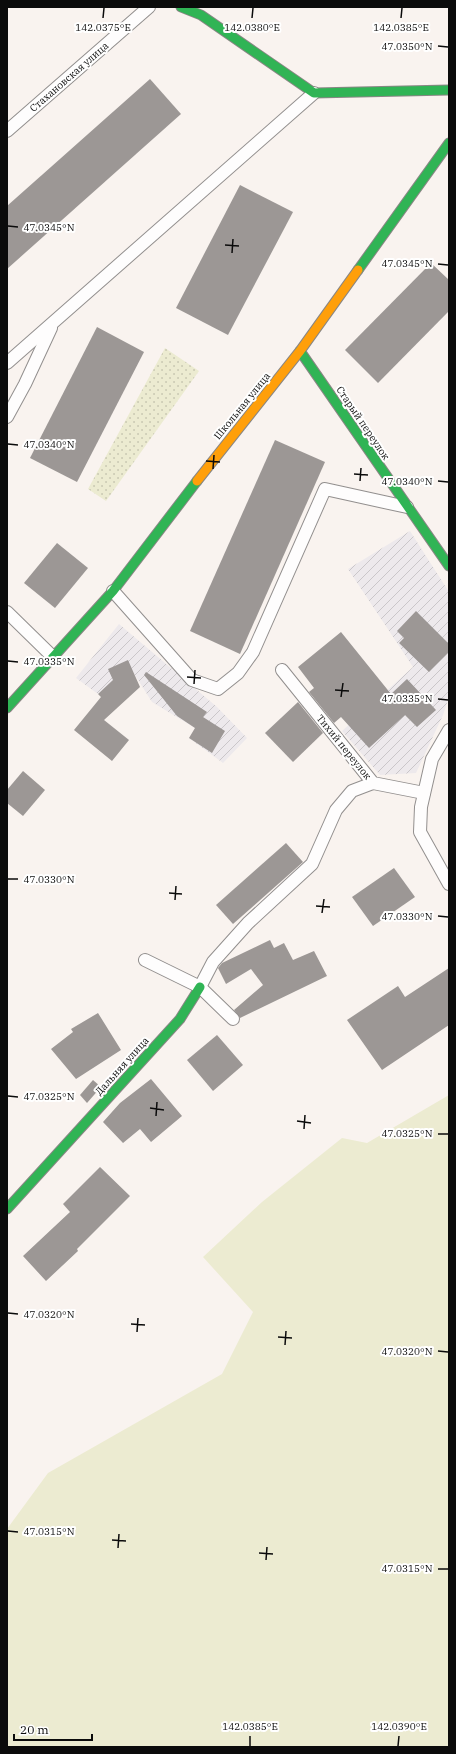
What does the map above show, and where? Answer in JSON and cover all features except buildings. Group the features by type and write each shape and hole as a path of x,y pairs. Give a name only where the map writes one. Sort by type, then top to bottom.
{"street":[{"path":"181,7 201,15 314,93 449,90"},
{"name":"Школьная улица","path":"7,708 113,591 186,495 300,351 449,143"},
{"name":"Старый переулок","path":"300,351 449,566"},
{"name":"Дальняя улица","path":"7,1209 180,1019 200,987"}],"lane":[{"name":"Стахановская улица","path":"7,131 149,7"},
{"path":"7,363 314,93"},
{"path":"7,417 25,384 52,325"},
{"path":"113,591 192,680 218,690 238,673 253,652 325,489 407,507"},
{"path":"7,612 53,657"},
{"name":"Тихий переулок","path":"282,670 373,783 424,793"},
{"path":"449,730 432,760 421,807 420,832 449,884"},
{"path":"200,987 213,962 248,923 312,864 336,810 352,791 373,783"},
{"path":"145,960 200,987 234,1019"}],"shaded area":[{"path":"410,531 449,592 449,697 443,715 416,773 380,775 342,731 413,667 348,569"},
{"path":"119,624 217,707 247,738 223,763 189,738 195,728 152,702 133,672 113,681 98,694 76,678"}],"green space":[{"path":"165,348 199,371 106,501 88,489"},
{"path":"449,1095 449,1747 7,1747 7,1529 48,1473 222,1374 253,1312 203,1257 262,1202 342,1138 367,1143"}],"traffic: fast":[{"path":"181,7 201,15 314,93 449,90"},
{"path":"358,270 449,143"},
{"path":"300,351 449,566"},
{"path":"7,708 113,591 197,481"},
{"path":"7,1209 180,1019 200,987"}],"traffic: slow":[{"path":"197,481 300,351 358,270"}]}
